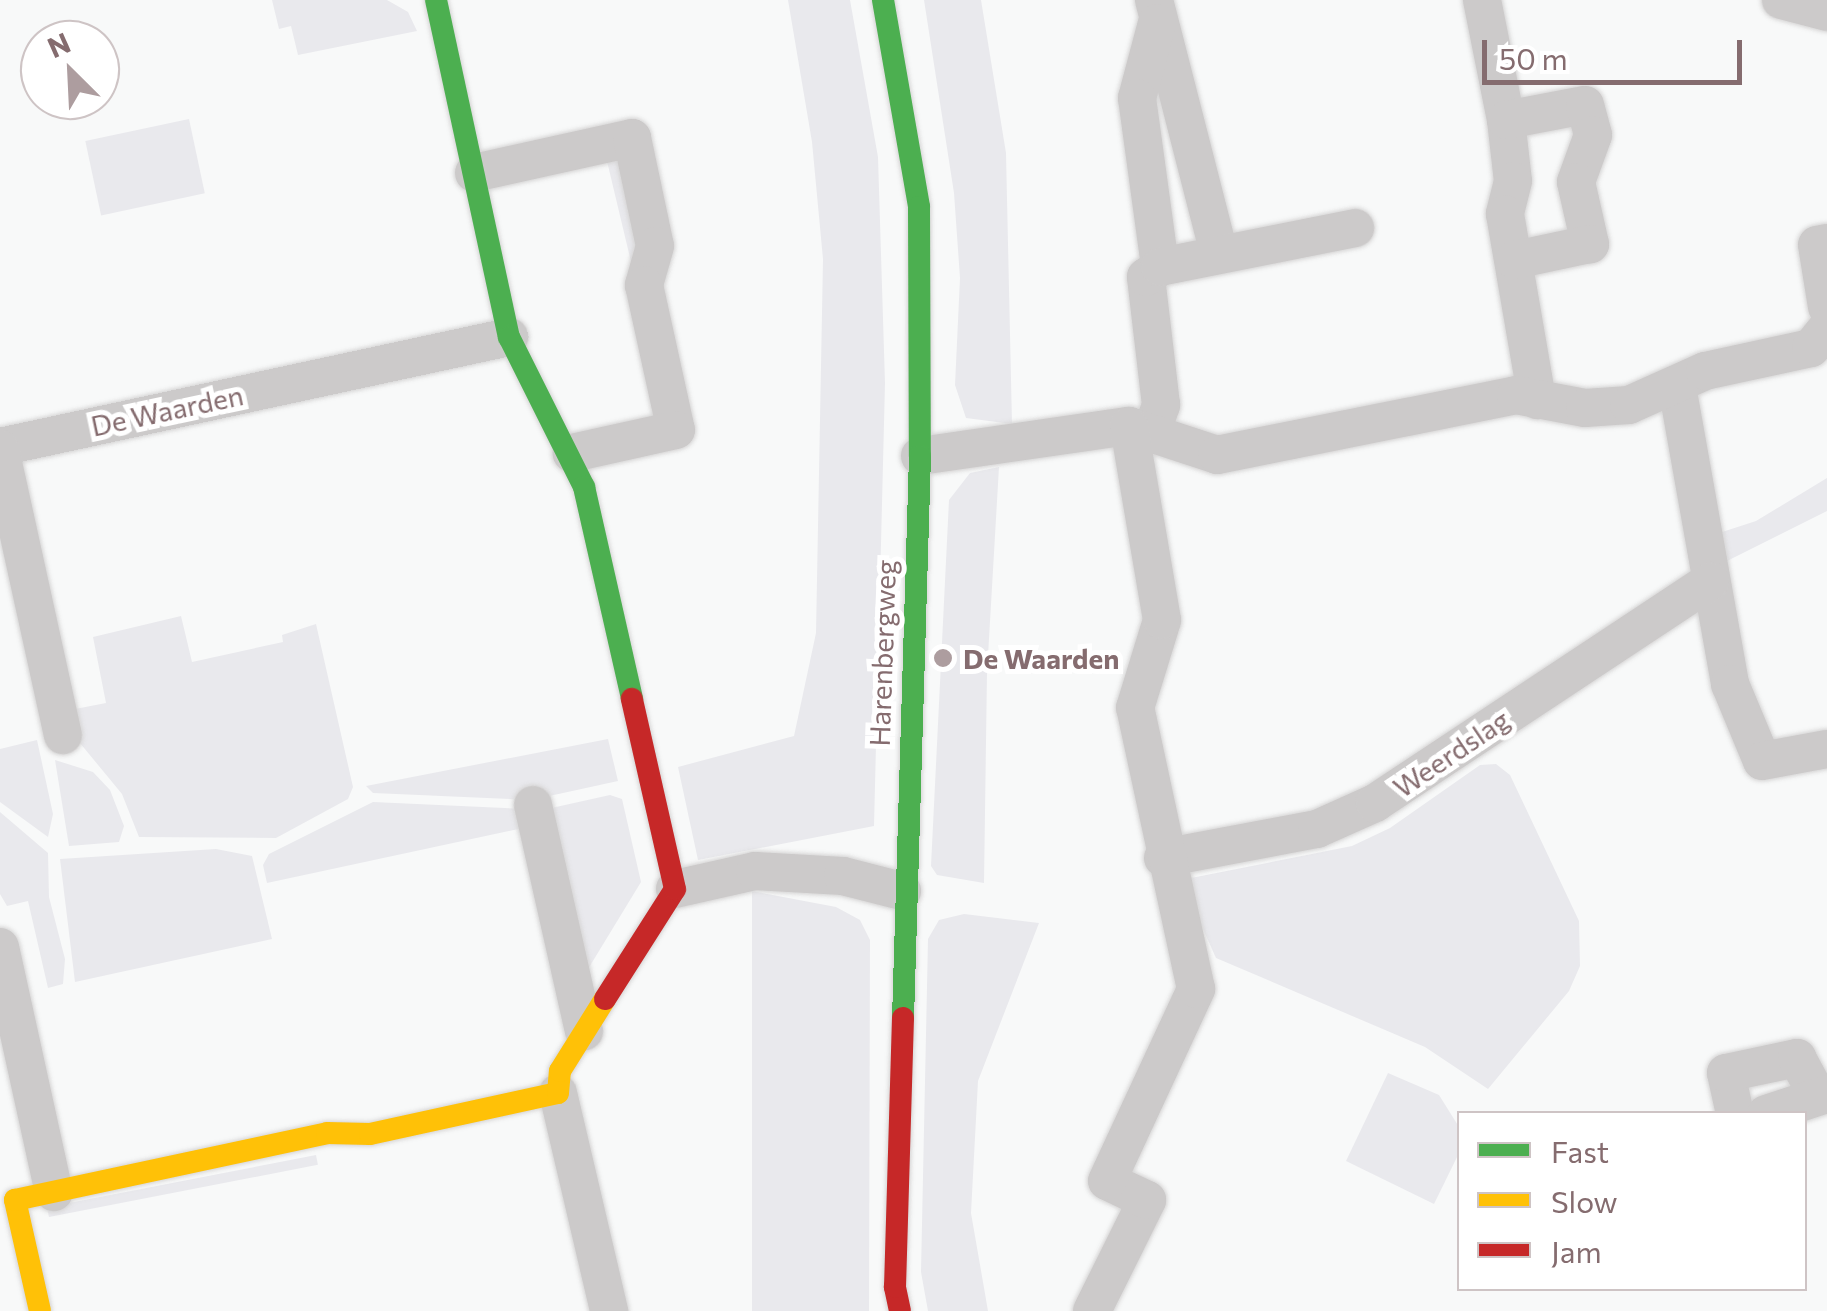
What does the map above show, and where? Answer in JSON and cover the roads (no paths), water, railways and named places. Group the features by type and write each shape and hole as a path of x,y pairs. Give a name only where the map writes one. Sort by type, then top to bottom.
{"street":[{"path":"436,0 510,337 572,453 674,889"},
{"name":"Harenbergweg","path":"883,0 919,207 920,456 902,891 895,1286 900,1311"},
{"path":"1482,0 1506,120 1513,181 1505,214 1516,260 1536,400"},
{"path":"1782,0 1827,12"},
{"path":"1156,11 1219,254"},
{"path":"1156,11 1137,98 1160,268"},
{"path":"1506,120 1585,105 1593,135 1576,182 1590,244 1516,260"},
{"path":"474,173 632,138 655,246 644,285 676,430 572,453"},
{"path":"1092,1311 1147,1200 1108,1181 1196,990 1164,858 1135,708 1162,620 1140,428 1160,404 1146,278 1160,268 1354,228"},
{"path":"1827,243 1817,245 1827,306"},
{"path":"920,456 1140,428 1216,456 1516,395 1584,408 1629,405 1705,370 1811,348 1827,328"},
{"name":"De Waarden","path":"63,734 0,448 510,337"},
{"path":"1677,386 1730,684 1762,761 1827,749"},
{"name":"Weerdslag","path":"1164,858 1316,830 1375,804 1710,581"},
{"path":"534,805 584,1031"},
{"path":"609,1311 558,1093 560,1072 674,889 755,871 843,876 902,891"},
{"path":"0,948 54,1192"},
{"path":"1734,1111 1726,1074 1797,1058 1822,1095 1806,1105 1779,1111"},
{"path":"40,1311 15,1200 558,1093"}],"place":[{"name":"De Waarden","path":"943,658"}]}
